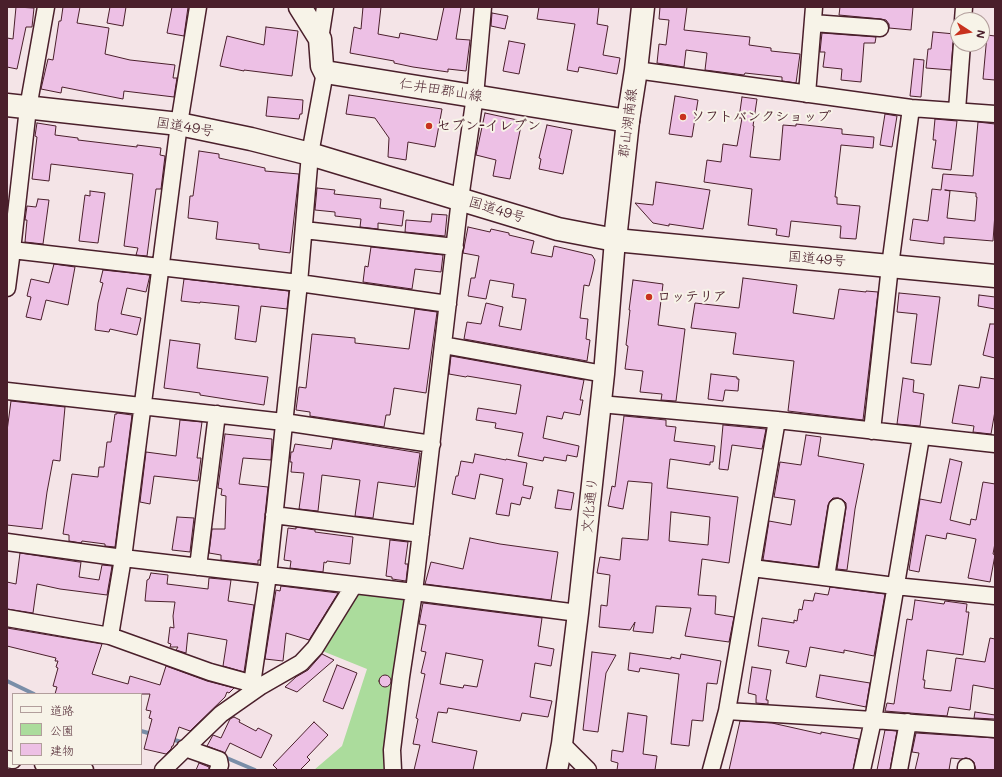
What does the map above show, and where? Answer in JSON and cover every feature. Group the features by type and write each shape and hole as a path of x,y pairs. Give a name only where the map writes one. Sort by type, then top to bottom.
{"main road":[{"path":"300,7 320,39 322,66 325,72"},
{"name":"郡山湖南線","path":"616,240 628,121 636,70 643,7"},
{"name":"仁井田郡山線","path":"325,72 628,121"},
{"name":"国道49号","path":"7,105 179,124 251,139 310,154 558,228 616,240 995,276"}],"street":[{"path":"7,288 9,250 28,108 46,7"},
{"path":"110,636 123,558 179,124 198,7"},
{"path":"320,39 324,7"},
{"path":"392,770 392,750 414,592 460,199 475,96 483,7"},
{"path":"807,94 813,15 880,28"},
{"path":"957,110 961,52"},
{"path":"636,70 911,108 957,110 995,114"},
{"path":"257,685 299,284 310,154 325,72"},
{"path":"872,431 890,266 911,108"},
{"path":"304,230 455,247"},
{"name":"文化通り","path":"557,770 562,744 578,613 604,374 616,240"},
{"path":"9,250 161,267 448,304"},
{"path":"443,345 604,374"},
{"path":"7,392 284,422 432,444"},
{"path":"600,404 777,420 920,437 995,444"},
{"path":"198,567 216,414"},
{"path":"711,770 727,711 777,420"},
{"path":"862,770 873,720 920,437"},
{"path":"826,577 837,507"},
{"path":"274,515 421,534"},
{"path":"7,542 123,558 578,613"},
{"path":"752,568 895,586 995,596"},
{"path":"163,770 221,714 257,685 301,663 315,648 354,585"},
{"path":"7,618 110,636 210,672 257,685"},
{"path":"727,711 995,729"},
{"path":"899,770 908,722"},
{"path":"562,744 588,770"},
{"path":"185,748 219,760 220,765 218,770"},
{"path":"50,765 85,770"}],"green space":[{"path":"357,593 407,596 385,770 314,770 342,746 367,669 320,650"}],"building":[{"path":"16,7 34,8 32,27 26,27 17,69 7,67 7,38 13,39"},
{"path":"63,7 80,7 77,23 109,28 105,54 130,60 175,65 173,78 177,78 174,97 124,91 123,99 62,87 61,93 41,89 48,59 53,60 59,21 61,21"},
{"path":"110,7 126,7 123,26 107,23"},
{"path":"172,7 188,7 184,36 167,33"},
{"path":"363,7 381,7 378,34 399,38 400,33 437,40 444,7 461,7 456,39 470,40 466,71 448,69 448,72 413,67 394,63 394,61 350,53 354,27 361,29"},
{"path":"539,7 599,7 597,24 608,26 603,55 620,58 617,74 579,67 578,72 567,70 575,24 537,19"},
{"path":"660,7 687,7 684,30 750,37 749,45 771,48 771,51 800,54 796,83 782,81 782,77 745,73 744,75 705,70 707,53 686,50 684,67 657,63 659,44 666,45 669,20 659,19"},
{"path":"840,7 913,7 911,30 889,28 889,24 886,20 839,15"},
{"path":"492,13 508,16 505,29 491,26"},
{"path":"266,27 298,31 292,76 244,71 220,66 227,36 264,45"},
{"path":"933,32 950,34 950,52 952,52 951,70 926,68 928,49 931,49"},
{"path":"822,33 876,37 875,43 864,43 861,82 841,80 842,69 823,67 825,52 820,52"},
{"path":"990,35 995,36 995,80 983,79 985,52 990,52"},
{"path":"509,41 525,44 519,74 503,71"},
{"path":"914,59 924,60 921,97 910,96"},
{"path":"349,95 442,109 435,147 408,142 406,160 388,157 389,138 375,118 346,114"},
{"name":"ソフトバンクショップ","path":"675,96 698,100 692,137 669,134"},
{"path":"268,97 303,100 302,114 300,114 299,119 266,116"},
{"path":"742,97 757,99 750,157 780,160 783,125 796,126 796,124 842,129 842,134 874,137 873,148 841,145 835,197 837,197 837,204 860,206 856,239 840,238 841,226 791,221 789,237 776,235 777,229 748,225 752,189 704,182 707,160 721,162 723,144 737,146 742,118 739,118"},
{"path":"485,113 522,121 510,179 493,176 496,160 476,155"},
{"path":"885,114 897,116 892,147 880,145"},
{"path":"935,119 957,121 951,170 932,168 936,140 933,140"},
{"path":"978,122 995,124 995,213 993,241 944,237 944,244 910,240 913,219 928,221 932,189 941,190 943,174 973,176","holes":["945,190 976,193 975,221 947,218 950,191"]},
{"path":"37,123 56,126 55,135 78,138 78,140 137,147 137,145 161,148 160,155 165,156 161,189 156,189 147,256 136,255 138,248 124,246 133,174 51,164 49,181 32,179 37,137 35,136"},
{"path":"547,125 572,130 563,174 539,169 541,159 539,158"},
{"path":"199,151 219,154 219,158 265,168 265,171 299,174 290,253 259,249 259,244 216,239 218,222 188,218 190,196 193,196"},
{"path":"656,182 710,190 703,229 653,223 635,203 653,205"},
{"path":"317,188 335,190 334,194 381,199 380,208 404,211 402,226 378,223 378,229 360,227 361,219 335,216 335,212 315,210"},
{"path":"90,191 105,193 98,243 79,241 85,195 90,196"},
{"path":"38,199 49,200 43,244 25,242 27,220 25,220 27,206 36,207"},
{"path":"432,214 447,215 445,236 405,232 406,220 431,222"},
{"path":"468,227 490,232 491,229 534,241 531,253 552,257 554,246 592,255 595,260 593,271 589,286 584,285 580,318 588,319 586,339 590,340 587,361 464,339 467,322 481,324 486,303 503,307 499,326 521,330 526,299 512,297 514,284 490,280 486,299 468,296 471,278 475,278 479,256 463,253"},
{"path":"371,247 443,255 441,272 415,269 412,289 363,282 365,266 368,267"},
{"path":"54,264 75,267 68,305 46,300 41,320 26,317 31,297 27,296 31,279 49,283"},
{"path":"103,270 150,275 146,292 127,288 121,314 141,318 137,335 110,329 109,332 95,330 98,303 103,283 100,282"},
{"path":"743,278 797,285 793,313 834,319 839,289 878,292 863,420 788,411 794,361 733,354 736,333 691,328 695,303 739,308"},
{"path":"184,279 289,291 287,309 261,306 256,342 235,339 239,306 181,301"},
{"path":"633,280 663,284 658,325 685,329 676,401 661,400 662,394 640,392 643,371 625,369 628,346 626,345 629,310"},
{"path":"899,293 940,297 931,365 911,363 917,314 897,312"},
{"path":"979,295 995,297 995,309 978,306"},
{"path":"415,309 437,312 426,393 394,388 390,415 386,415 384,427 310,416 310,412 296,410 299,387 306,388 312,334 355,338 355,343 409,349"},
{"path":"990,324 995,324 995,358 983,355"},
{"path":"170,340 200,344 197,368 268,377 264,405 164,388"},
{"path":"451,356 584,380 580,400 583,400 580,415 564,412 562,419 547,416 543,438 579,446 577,457 567,455 566,461 544,457 543,461 518,456 523,433 495,428 496,423 476,420 478,408 516,414 521,385 449,374"},
{"path":"711,374 737,377 737,379 739,379 738,391 725,390 723,401 708,399"},
{"path":"981,377 995,379 995,411 991,434 973,432 974,426 952,423 959,385 979,388"},
{"path":"903,378 914,380 913,392 924,394 920,426 897,424"},
{"path":"11,401 65,407 60,461 53,460 42,529 7,525 7,431"},
{"path":"115,414 132,415 115,547 82,541 81,543 69,541 69,535 63,534 72,474 98,477 99,467 104,467 107,442 111,442"},
{"path":"624,416 666,420 666,426 676,427 674,441 715,446 713,462 710,462 710,465 670,459 667,488 738,497 729,563 702,559 698,595 716,596 715,614 734,617 729,642 685,636 691,608 656,606 653,633 633,631 635,622 630,630 599,627 601,605 607,606 610,575 597,573 600,557 620,560 622,538 648,540 652,483 628,481 623,509 608,506 612,486 615,487","holes":["671,512 710,517 708,545 669,541"]},
{"path":"180,420 202,422 197,458 201,458 198,481 154,476 150,504 140,502 146,452 176,456"},
{"path":"723,425 766,429 762,449 732,445 728,470 719,469"},
{"path":"225,434 272,439 271,460 243,458 239,484 268,487 260,560 258,560 258,564 221,560 221,555 209,553 212,529 225,529 226,496 221,495 222,489 218,488"},
{"path":"806,435 821,437 818,456 864,464 855,509 847,570 837,569 846,508 846,503 838,498 833,498 828,505 818,567 763,560 769,521 791,525 795,500 774,497 780,462 801,465"},
{"path":"333,439 420,453 415,487 378,482 373,518 355,516 360,480 322,475 318,511 299,509 304,473 291,472 291,452 293,452 295,444 331,449"},
{"path":"475,454 527,463 523,485 533,487 530,499 522,497 520,505 511,503 509,516 496,514 503,479 480,474 475,499 452,494 461,461 473,463"},
{"path":"950,459 962,462 950,520 970,525 971,519 976,520 983,482 995,484 995,543 993,554 995,555 990,582 968,578 976,539 947,533 946,539 926,535 919,572 909,570 920,499 941,503"},
{"path":"558,490 574,493 571,510 555,508"},
{"path":"177,517 194,518 190,552 172,550"},
{"path":"296,527 315,530 315,532 353,537 350,564 327,561 326,563 324,562 323,572 290,568 291,561 284,560 288,528 296,529"},
{"path":"470,538 500,544 558,552 551,600 425,584 431,562 463,569"},
{"path":"390,540 408,542 405,564 408,564 406,581 392,579 392,577 386,576"},
{"path":"20,553 81,562 79,577 99,580 102,565 112,566 107,595 60,589 37,584 33,613 7,609 7,582 16,584"},
{"path":"151,573 168,575 167,584 208,589 209,578 231,580 228,601 254,605 244,672 223,666 227,640 188,633 186,653 176,650 178,647 170,647 171,644 168,643 170,627 174,628 173,616 175,602 145,601 147,580 149,579"},
{"path":"281,586 338,593 309,640 286,633 283,661 265,659 276,590 280,591"},
{"path":"830,587 885,594 874,656 844,650 844,653 810,647 806,667 786,663 789,651 758,646 762,618 794,623 794,620 797,621 799,609 802,610 804,600 813,601 815,593 828,595"},
{"path":"915,600 944,604 945,601 967,604 966,612 969,612 963,655 927,650 923,680 925,680 924,688 951,691 956,658 985,662 990,638 995,639 995,689 973,685 970,710 949,707 947,716 885,711 887,703 894,704 907,619 912,620"},
{"path":"423,603 542,618 538,646 554,649 551,666 535,663 530,697 552,701 548,717 522,713 520,721 448,708 447,713 438,712 432,742 477,751 473,770 414,770 420,745 413,744 418,719 416,718 425,674 421,673 426,652 421,651 426,625 419,624","holes":["446,653 483,660 477,687 464,685 463,688 440,684"]},
{"path":"7,628 102,644 92,674 128,684 130,676 160,685 166,666 207,681 234,688 229,693 227,692 225,697 190,731 179,727 173,746 166,754 144,749 152,719 149,718 151,711 146,710 150,694 55,693 57,687 53,686 58,668 56,667 58,661 55,661 56,658 7,646"},
{"path":"592,652 616,655 606,673 598,732 583,730"},
{"path":"630,653 671,659 671,657 680,659 681,654 721,661 717,684 707,683 703,721 692,720 689,746 671,744 679,674 640,668 639,672 628,670"},
{"path":"322,654 334,660 297,692 285,687 296,677 308,670"},
{"path":"337,665 357,673 343,709 323,701"},
{"path":"752,667 771,670 766,700 768,700 768,704 756,703 756,695 748,693"},
{"path":"383,675 387,675 391,681 387,687 383,687 379,683 379,679"},
{"path":"820,675 870,683 866,707 816,697"},
{"path":"975,712 995,715 995,719 974,718"},
{"path":"628,713 647,716 643,754 657,756 655,770 617,770 618,763 611,761 612,750 623,752"},
{"path":"234,717 240,720 239,722 256,731 258,728 272,735 261,758 230,743 225,753 207,746 213,735 221,738 230,719"},
{"path":"740,721 772,723 821,734 821,732 859,739 853,770 729,770"},
{"path":"314,722 328,735 307,757 310,760 300,770 278,770 273,765"},
{"path":"885,730 897,731 890,770 877,770"},
{"path":"916,733 995,738 995,770 976,770 974,762 970,759 951,758 949,770 915,770 919,753 912,752"},
{"path":"199,763 209,767 209,770 196,770"}],"waterway":[{"path":"7,681 32,693"},
{"path":"142,731 152,734"},
{"path":"171,739 185,743"},
{"path":"222,756 255,770"}],"place":[{"name":"ソフトバンクショップ","path":"683,117"},
{"name":"セブン-イレブン","path":"429,126"},
{"name":"ロッテリア","path":"649,297"}]}
